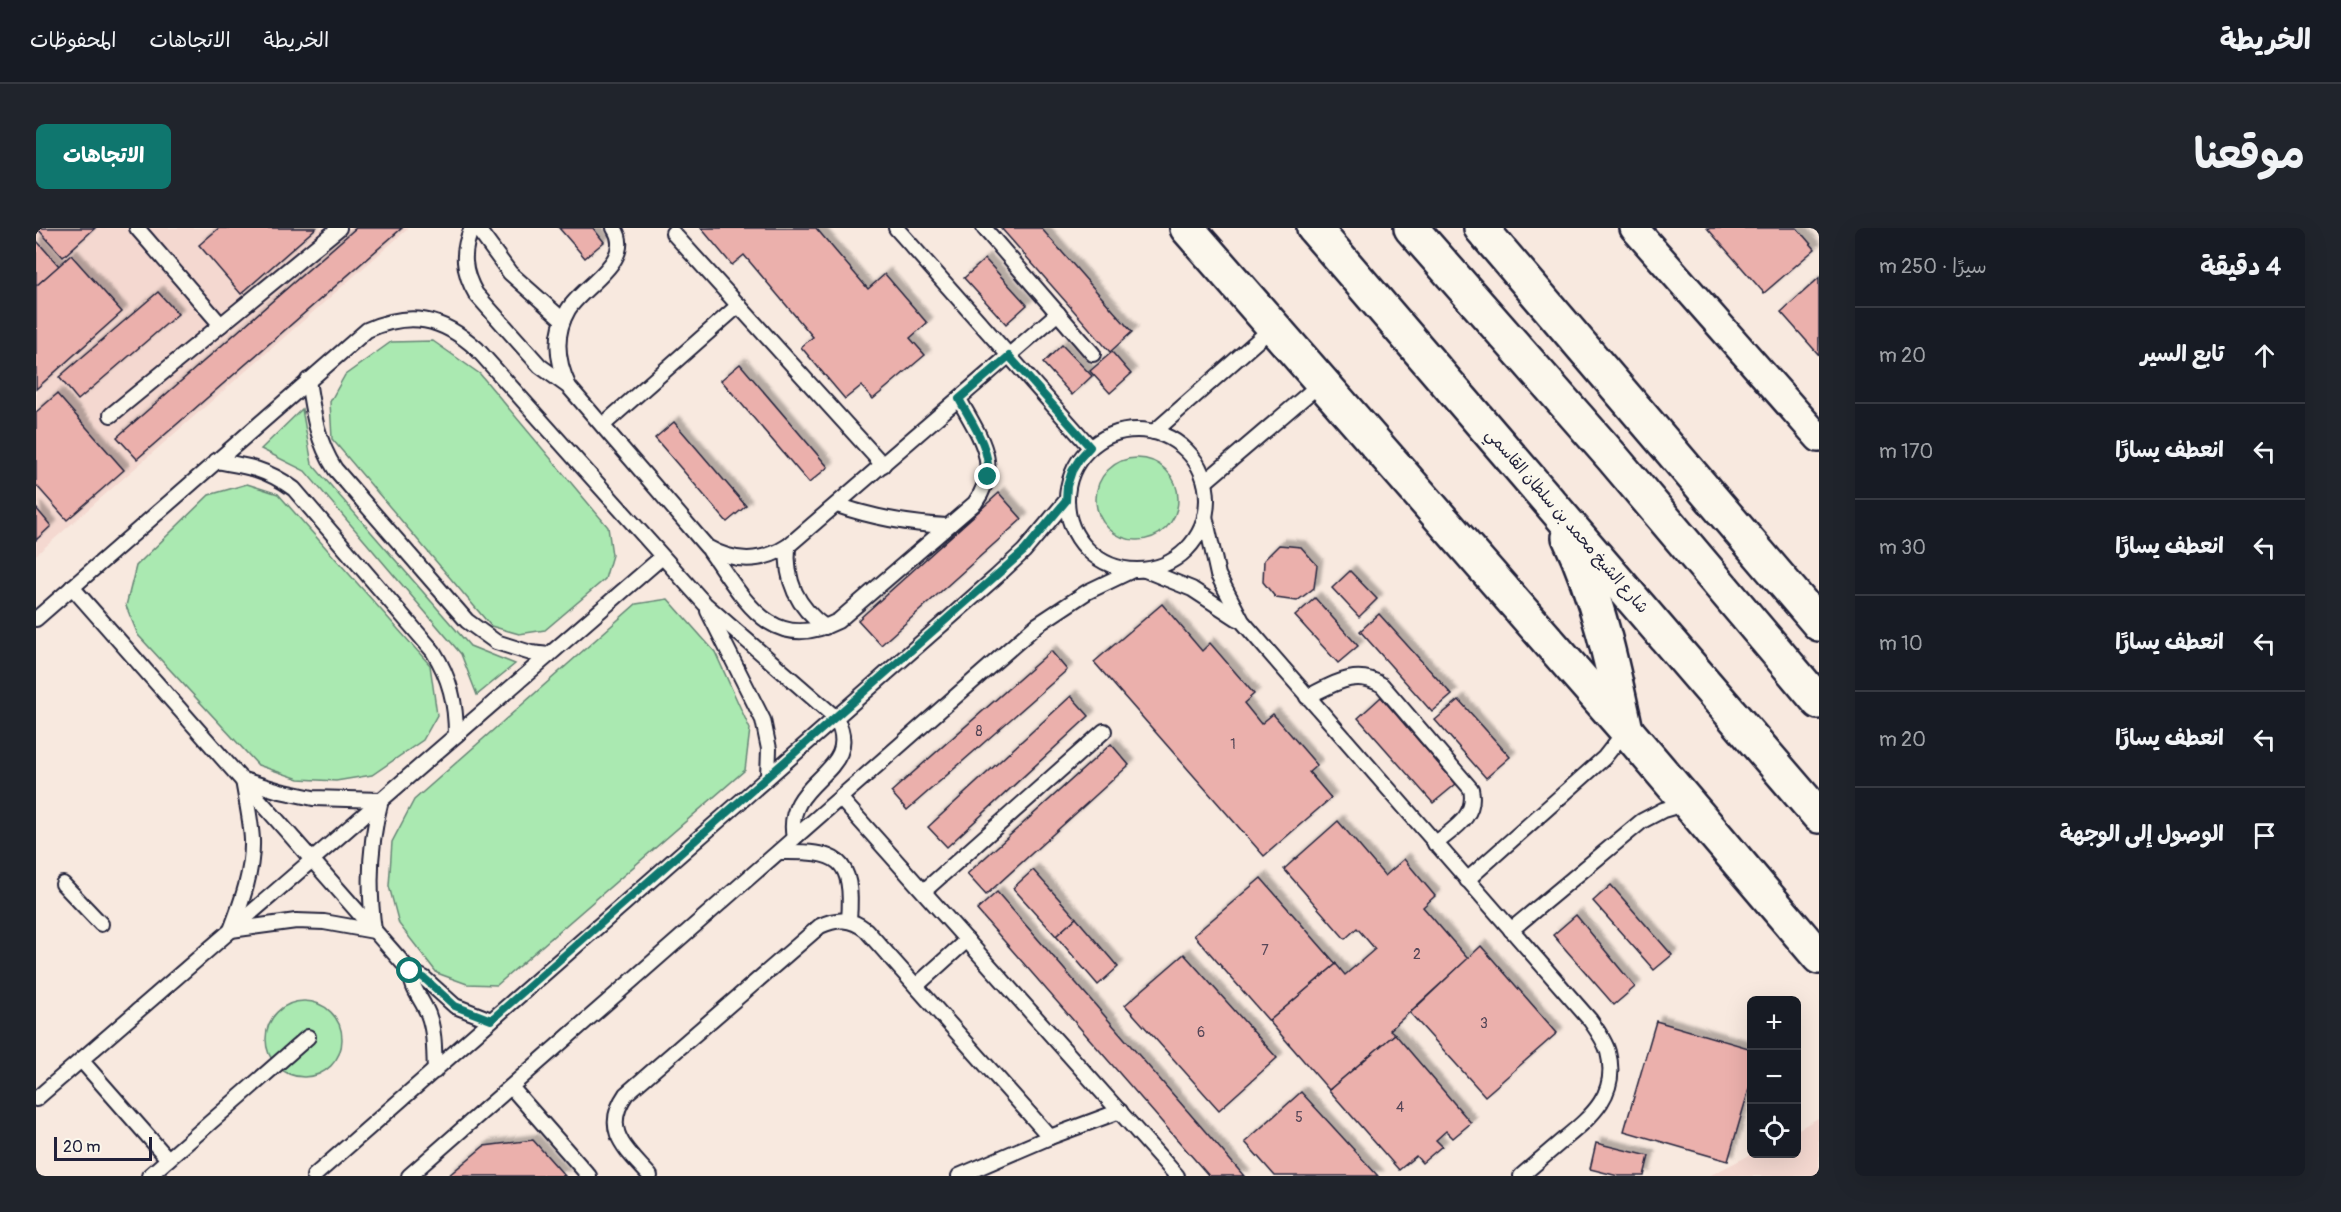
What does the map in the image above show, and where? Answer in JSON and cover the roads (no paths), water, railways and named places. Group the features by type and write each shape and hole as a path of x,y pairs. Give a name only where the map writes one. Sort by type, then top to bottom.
{"main road":[{"path":"1187,228 1626,730 1819,957"},
{"name":"شارع الشيخ محمد بن سلطان القاسمي","path":"1314,228 1819,816"},
{"path":"1411,228 1612,457 1819,702"},
{"path":"1481,228 1819,624"},
{"path":"1552,503 1580,561 1597,612 1626,730"}],"street":[{"path":"1634,228 1819,438"}],"lane":[{"path":"137,228 221,325"},
{"path":"111,415 339,228"},
{"path":"472,228 464,252 464,267 476,294 540,366 569,387 603,424 707,547 752,608 768,623 796,632 825,627 838,621 975,503 985,486 989,467 985,447 959,399"},
{"path":"477,228 510,273 563,320"},
{"path":"569,387 558,358 559,333 563,320 576,300 617,257 620,242 614,228"},
{"path":"984,228 1093,354"},
{"path":"902,230 1090,447"},
{"path":"673,233 883,465"},
{"path":"603,424 739,305"},
{"path":"707,547 726,557 748,560 762,559 788,546 1058,314"},
{"path":"36,619 367,330 385,322 415,319 445,326 462,336 477,349 705,604 836,718 843,732 842,750 836,761 796,807 792,826 794,838"},
{"path":"1154,432 1273,327"},
{"path":"308,380 316,432 327,458 459,612 496,642 513,649 549,655"},
{"path":"1204,482 1321,383"},
{"path":"409,1176 1037,625 1087,592 1139,570 1162,566 1177,558 1190,546 1205,516 1207,499 1198,465 1186,450 1172,439 1154,432 1137,429 1120,431 1104,437 1080,458 1067,486 1066,501 1072,526 1086,548 1100,559 1116,566 1139,570 1192,589 1242,621"},
{"path":"216,461 258,468 294,489 433,651 450,682 456,716 456,735"},
{"path":"314,1176 1010,564 1066,501"},
{"path":"837,505 880,519 947,526"},
{"path":"1205,516 1218,575 1242,621 1590,1020 1608,1051 1609,1084 1594,1114 1521,1176"},
{"path":"788,546 789,573 797,599 814,619 825,627"},
{"path":"36,1099 662,557"},
{"path":"72,587 410,971 424,978 455,1006 491,1020"},
{"path":"705,604 763,720 769,749 768,777"},
{"path":"1307,697 1351,677 1367,678 1382,686 1471,789 1472,805 1466,819 1435,844"},
{"path":"1467,880 1604,758 1626,730"},
{"path":"924,891 1104,731"},
{"path":"243,780 313,798 381,800"},
{"path":"231,930 245,892 252,840 243,780"},
{"path":"840,798 1177,1176"},
{"path":"374,931 369,865 375,821 381,800"},
{"path":"1511,930 1642,821 1663,810 1687,803"},
{"path":"779,852 821,853 837,862 848,878 850,887 849,920"},
{"path":"63,884 101,924"},
{"path":"650,1176 622,1145 617,1135 616,1113 626,1094 820,926 838,920 849,920 866,930 1050,1137"},
{"path":"231,930 296,921 324,922 374,931"},
{"path":"916,986 968,940"},
{"path":"410,971 412,987 428,1013 432,1028 435,1071"},
{"path":"149,1176 308,1037"},
{"path":"81,1060 168,1159"},
{"path":"511,1087 589,1176"},
{"path":"959,1176 1050,1137 1120,1111"}]}
